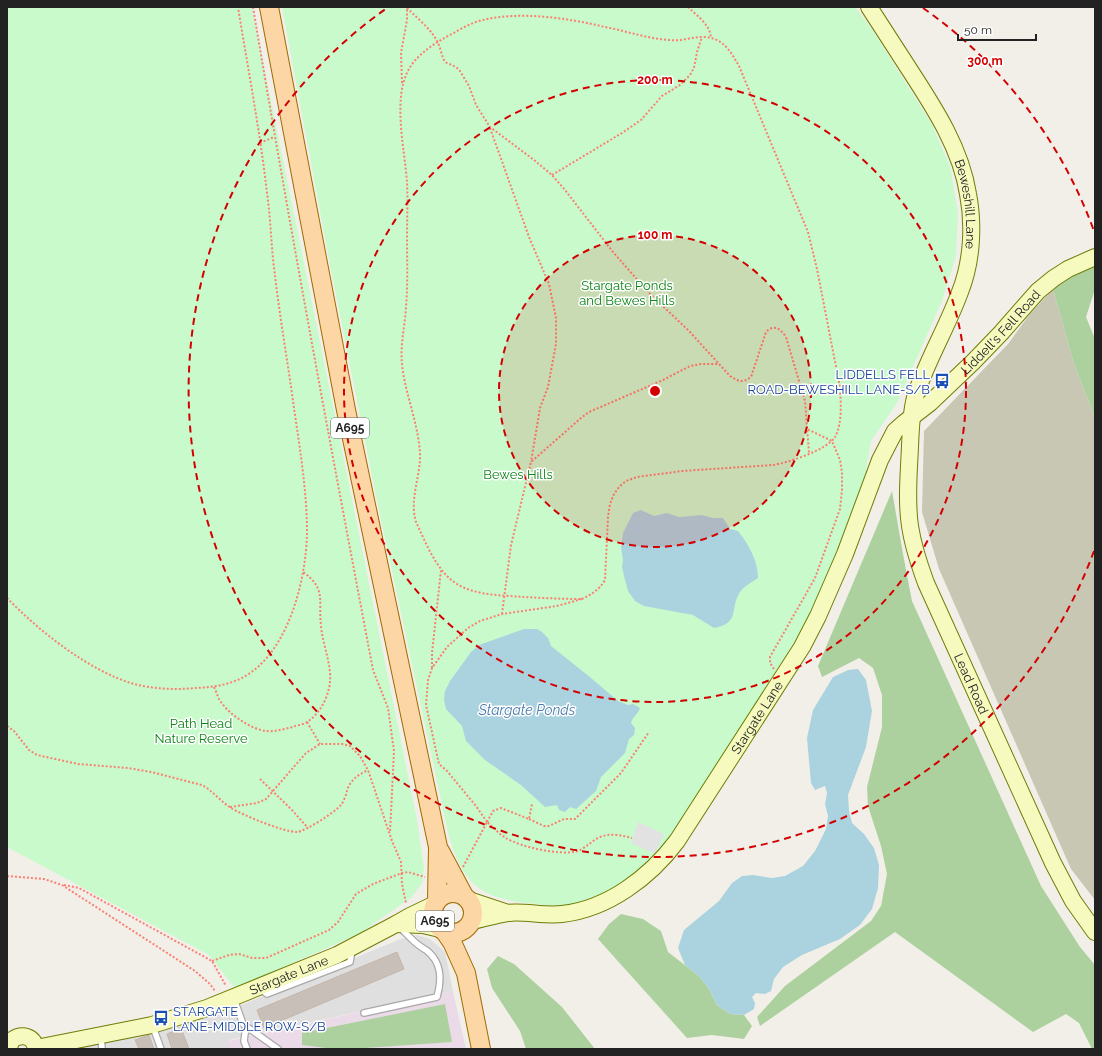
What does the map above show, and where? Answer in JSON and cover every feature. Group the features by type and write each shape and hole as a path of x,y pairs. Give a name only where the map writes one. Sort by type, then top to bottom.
{"main road":[{"name":"A695","path":"269,7 346,410 438,847 436,902 433,914 436,924 452,942 466,973"},
{"name":"A695","path":"438,847 473,910 467,940 466,973 481,1049"},
{"name":"A695","path":"436,902 442,896 452,893 457,893 466,898"},
{"name":"A695","path":"442,931 456,934 466,929 471,923"}],"street":[{"name":"Beweshill Lane","path":"869,7 932,104 946,129 965,178 969,195 970,237 966,274 953,309 916,393 912,417"},
{"name":"Liddell's Fell Road","path":"912,417 926,407 973,362 1002,333 1038,291 1068,269 1095,257"},
{"name":"Stargate Lane","path":"471,923 508,913 547,914 578,911 595,906 632,885 667,855 802,647 818,616 845,554 872,480 887,445 896,431 912,417"},
{"name":"Lead Road","path":"912,417 908,506 913,543 926,583 1061,881 1095,932"},
{"name":"Stargate Lane","path":"466,898 508,913"},
{"name":"Stargate Lane","path":"8,1049 12,1040 22,1036 30,1038 36,1048 101,1042 207,1008 352,948 436,902"},
{"path":"396,924 423,926 442,931"}],"lane":[{"path":"364,1013 437,996 441,983 440,971 436,961 428,951 416,943 396,924"},
{"path":"228,999 244,1024 278,1049"},
{"path":"152,1025 161,1049"},
{"path":"246,1026 244,1041 247,1049"}],"path":[{"path":"7,598 29,620 57,642 113,676 134,684 158,688 187,689 214,687 228,684 247,675 262,663 287,626 303,572 307,536 306,496 275,274 268,194 238,7"},
{"path":"253,7 274,137 322,407 373,670 388,708 394,751 390,833"},
{"path":"407,7 433,34 442,50 442,57 445,62 456,67 460,71 469,86 476,105 490,127 529,237 549,284 556,318 556,344 548,387 540,408 531,462 511,545 502,614"},
{"path":"407,7 407,20 401,53 402,84 400,99 407,184 406,306 401,351 402,365 418,436 420,453 413,514 441,570 454,582 481,593 504,596 582,599"},
{"path":"688,7 707,25 711,38"},
{"path":"402,84 409,70 424,52 438,42 468,25 482,20 526,16 552,18 604,26 644,36 670,40 680,41 702,37 711,38 727,48 739,66 808,232 817,269 841,397 836,436 832,441 785,463 682,471 637,477 626,481 616,491 610,504 605,580 600,588 582,599 557,606 502,614 480,621 468,628 447,647 432,668 428,680 426,705 439,764 447,771 476,806 487,822 504,838 514,843 560,852 573,852 580,850 602,837 617,834 632,838"},
{"path":"552,175 622,133 640,120 662,96 690,75 694,68 696,52 702,37"},
{"path":"490,127 552,175 613,252 648,292 689,331 730,376 742,382 751,377 766,332 773,327 777,327 781,330 786,337 805,401 809,453"},
{"path":"260,143 274,137"},
{"path":"531,462 581,418 590,412 663,380 690,366 701,364 718,364"},
{"path":"783,678 771,667 770,658 815,578 840,508 842,474 840,460 832,441 807,429"},
{"path":"432,668 432,653 441,570"},
{"path":"214,687 219,699 227,709 243,722 256,729 267,731 284,729 307,722 317,713 324,703 330,680 329,665 321,631 320,596 318,586 303,572"},
{"path":"307,722 320,744"},
{"path":"7,726 14,731 32,753 37,755 78,764 128,768 151,772 202,785 208,788 229,807 247,817 288,831 296,832 308,828 341,805 352,780 359,774 368,770"},
{"path":"462,870 493,811 501,808 544,826 549,826 564,819 575,819 621,773 649,732"},
{"path":"229,807 257,803 266,799 306,753 320,744 342,744 350,746 360,756 368,770 401,862 403,893 407,906"},
{"path":"260,779 274,791 308,828"},
{"path":"529,819 532,804"},
{"path":"212,961 229,955 239,954 252,958 266,958 330,930 338,922 356,894 373,884 408,872 430,878"},
{"path":"7,876 44,879 62,885 79,888 212,961 228,999"},
{"path":"62,885 195,972 228,999"}],"shaded area":[{"path":"1053,289 1074,364 1095,417 1095,900 1071,869 939,569 922,512 924,431 1008,344 1029,315"},
{"path":"638,822 664,834 655,854 631,843"},
{"path":"417,935 430,939 445,952 453,991 229,1040 231,1049 61,1049 225,1012 398,940"},
{"path":"453,991 466,1049 231,1049 228,1041"}],"green space":[{"name":"Path Head Nature Reserve","path":"7,7 252,7 417,820 424,869 422,883 412,897 359,934 235,988 209,955 7,847"},
{"name":"Stargate Ponds and Bewes Hills","path":"282,7 855,7 871,28 931,123 950,166 958,213 956,256 942,301 897,403 871,441 865,476 848,525 832,566 806,623 765,693 661,850 637,874 614,889 590,900 578,904 556,906 527,903 495,896 483,891 473,883 465,874 453,849 448,833 375,491 330,265"},
{"path":"1095,265 1095,289 1086,317 1095,339 1095,417 1074,364 1053,289 1070,277"},
{"path":"892,491 912,601 1041,886 1080,947 1095,965 1095,1049 1092,1049 1079,1023 1066,1014 1033,1032 895,932 760,1026 757,1017 785,986 871,921 881,906 887,874 881,846 868,806 867,787 882,727 882,695 873,668 859,658 822,677 818,666"},
{"path":"621,914 643,919 661,931 668,952 699,976 709,989 717,1005 730,1014 744,1015 752,1026 744,1039 712,1035 687,1038 598,939 609,924"},
{"path":"498,956 514,964 562,1007 595,1049 526,1049 520,1031 492,988 487,969"},
{"path":"445,1004 452,1042 351,1049 334,1049 302,1045 302,1033"}],"water":[{"path":"641,510 654,516 667,513 679,517 702,515 713,518 723,518 730,529 738,531 755,559 758,578 741,590 735,604 733,614 728,623 714,628 693,615 644,606 635,601 628,591 624,576 621,547 623,533 633,513"},
{"name":"Stargate Ponds","path":"524,629 537,629 542,632 548,638 551,646 618,701 628,705 633,704 640,708 631,723 635,728 634,735 629,739 625,753 601,777 596,791 576,809 570,807 565,812 559,810 557,805 545,807 521,785 485,760 466,741 462,726 446,709 444,700 445,691 450,681 471,652 479,645"},
{"path":"858,669 866,680 872,711 866,747 848,795 849,811 852,823 864,834 874,848 879,865 878,888 872,909 860,925 840,939 802,955 783,967 774,979 771,991 765,994 756,993 752,997 755,1003 754,1009 744,1015 730,1014 717,1005 709,989 699,976 685,965 678,948 684,930 719,901 732,883 742,876 753,875 772,878 785,876 803,866 815,851 826,829 828,816 825,804 827,793 825,786 815,790 811,783 807,738 813,710 833,677 848,670"}],"building":[{"path":"397,952 404,969 264,1028 257,1010"},
{"path":"181,1028 189,1049 172,1049 167,1034"},
{"path":"149,1035 154,1049 139,1049 135,1040"}],"place":[{"name":"LIDDELLS FELL ROAD-BEWESHILL LANE-S/B","path":"942,381"},
{"name":"STARGATE LANE-MIDDLE ROW-S/B","path":"161,1018"}],"park label":[{"name":"Bewes Hills","path":"518,474"}]}
